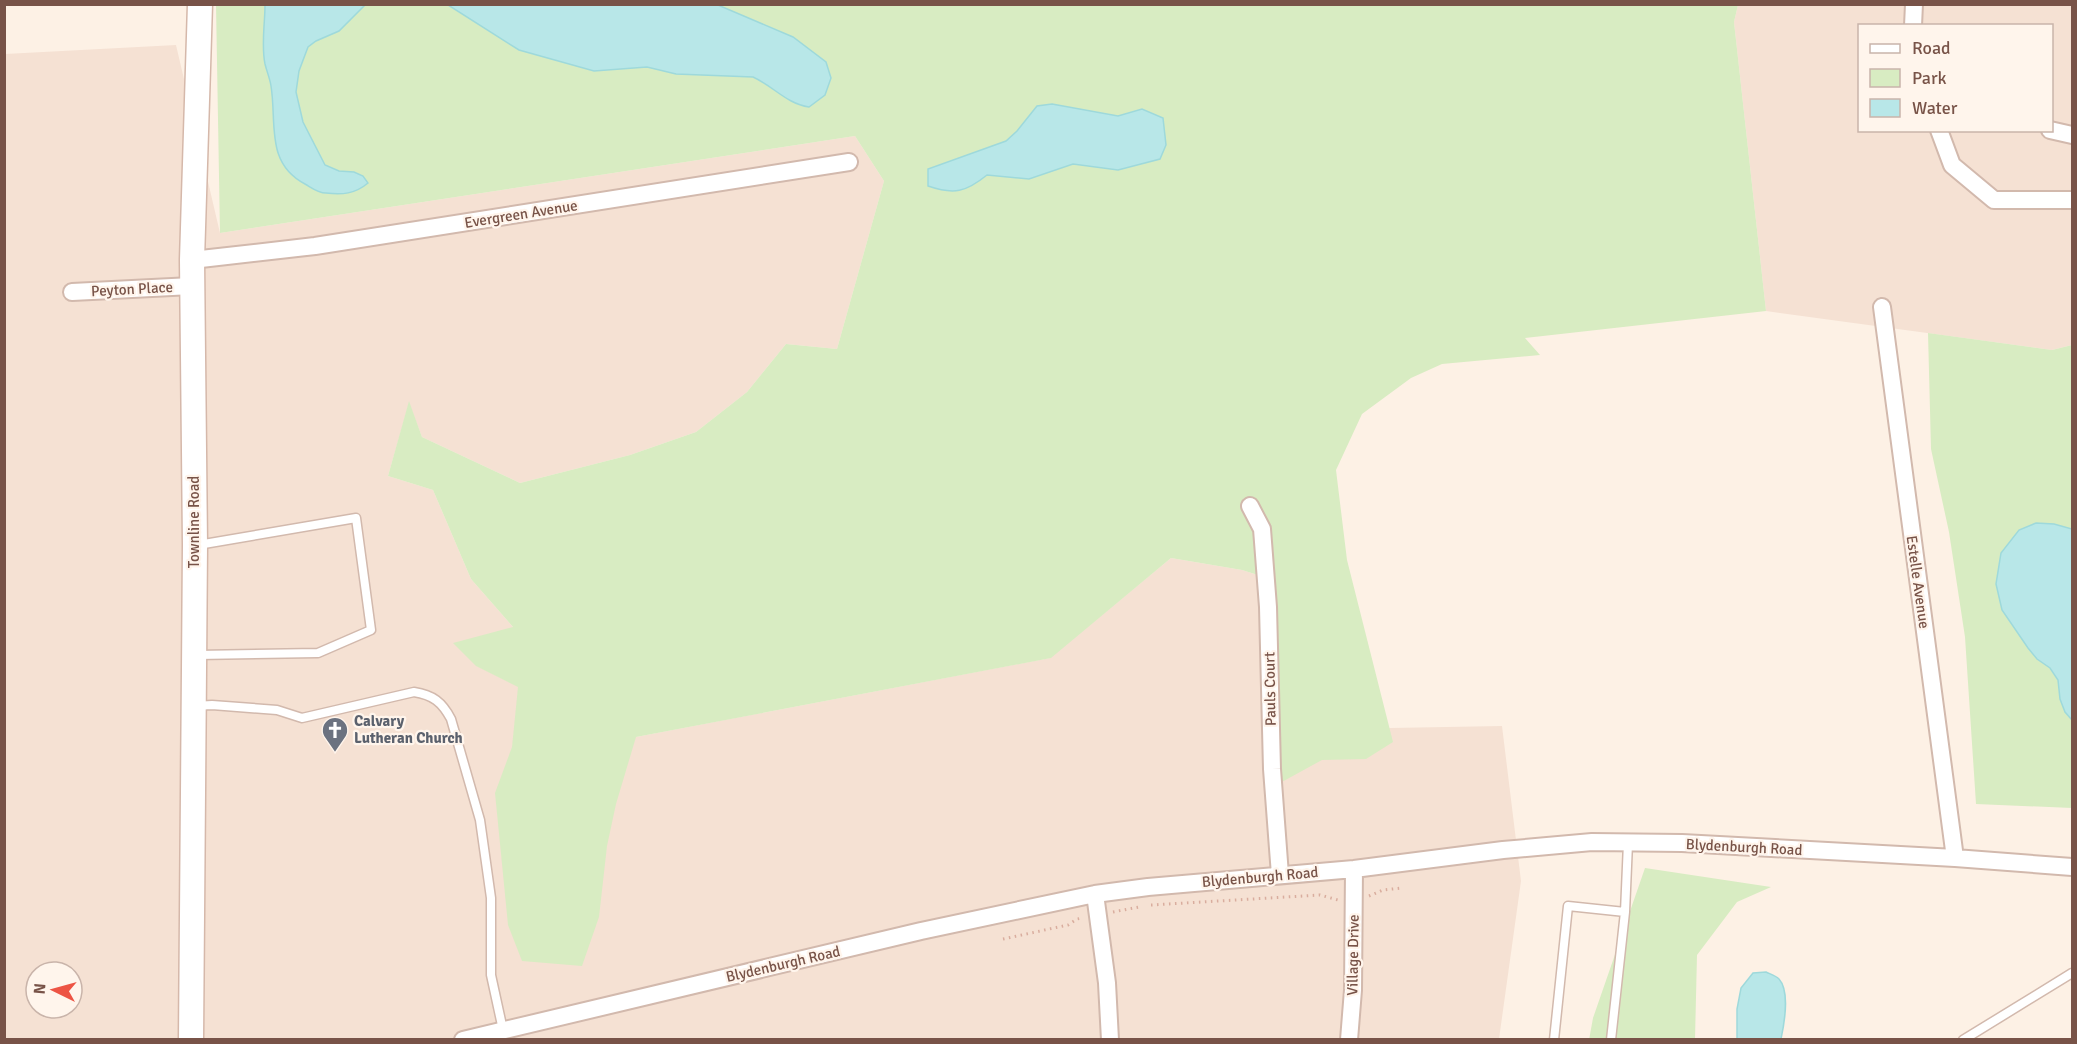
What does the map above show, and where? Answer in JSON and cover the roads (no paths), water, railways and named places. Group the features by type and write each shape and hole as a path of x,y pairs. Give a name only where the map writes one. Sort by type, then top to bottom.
{"street":[{"name":"Townline Road","path":"191,1040 195,545 192,260 200,4"},
{"path":"1913,24 1914,4"},
{"path":"2053,131 2073,135"},
{"path":"1940,132 1952,165 1994,200 2073,200"},
{"name":"Evergreen Avenue","path":"192,260 315,246 849,162"},
{"name":"Peyton Place","path":"72,292 192,286"},
{"name":"Estelle Avenue","path":"1882,307 1954,858"},
{"name":"Pauls Court","path":"1250,506 1262,529 1268,607 1272,769 1280,875"},
{"name":"Blydenburgh Road","path":"463,1040 508,1033 921,931 1095,894 1148,887 1354,870 1503,850 1592,842 1682,843 2073,867"},
{"name":"Village Drive","path":"1349,1040 1353,990 1354,870"},
{"path":"1095,894 1107,983 1110,1040"}],"lane":[{"path":"194,655 318,653 371,630 356,518 195,545"},
{"path":"194,706 212,705 277,710 302,718 414,692 427,694 445,707 451,719 480,820 490,890 491,975 508,1033"},
{"path":"1611,1040 1625,912 1628,843"},
{"path":"1554,1040 1568,906 1625,912"},
{"path":"1963,1040 2073,973"}],"water":[{"path":"265,5 365,5 339,31 308,47 299,71 296,92 303,122 325,165 339,171 354,172 363,176 368,183 353,192 332,194 313,189 292,175 278,154 271,86 264,57"},
{"path":"448,5 718,5 793,37 826,62 831,78 825,95 809,107 787,99 753,77 676,74 647,67 594,71 519,50"},
{"path":"1052,104 1118,116 1142,109 1163,118 1166,145 1160,159 1118,170 1073,164 1029,179 987,175 973,185 953,191 928,186 928,169 1006,141 1037,106"},
{"path":"2036,523 2054,524 2072,529 2072,720 2065,712 2060,699 2058,680 2050,668 2037,659 2028,648 2002,610 1996,584 2001,553 2019,530"},
{"path":"1766,972 1779,979 1784,991 1784,1025 1781,1039 1737,1039 1737,1009 1741,988 1753,973"}],"place":[{"name":"Calvary Lutheran Church","path":"335,753"}]}
